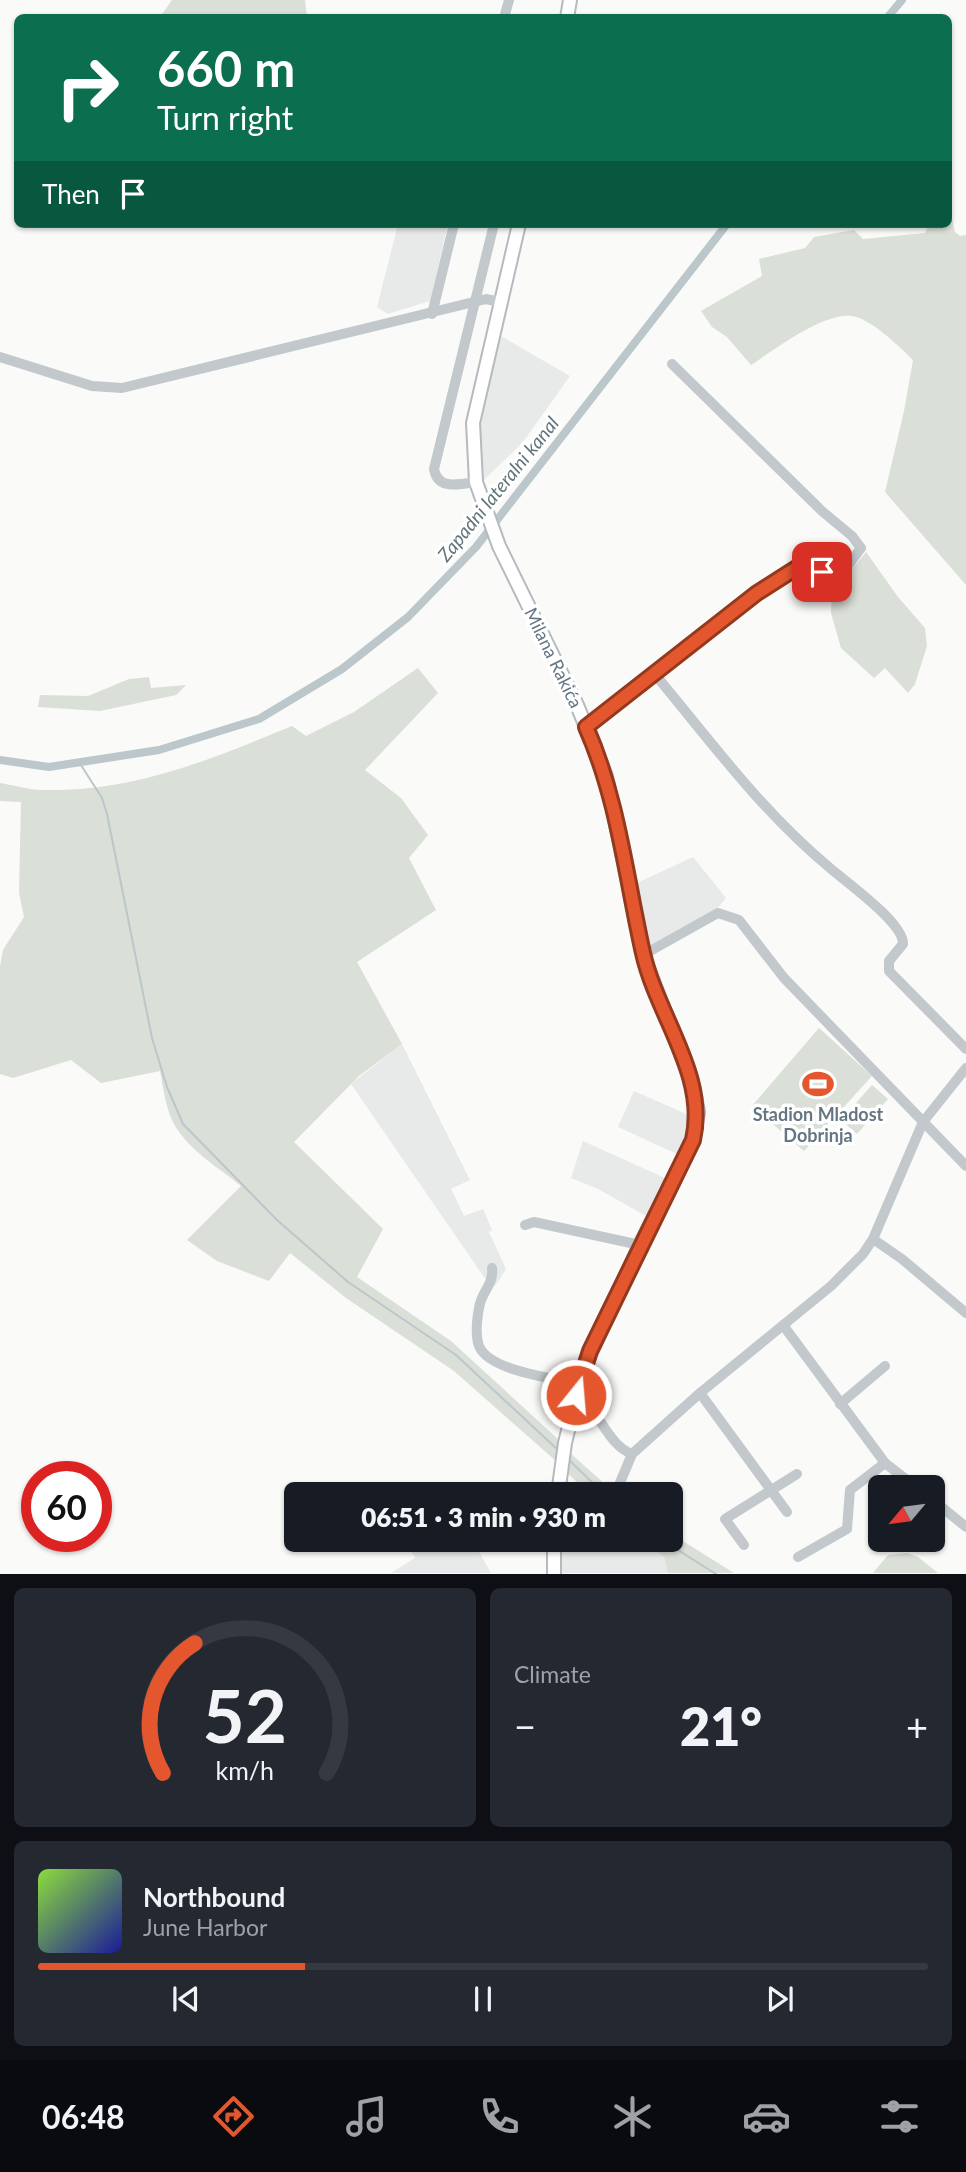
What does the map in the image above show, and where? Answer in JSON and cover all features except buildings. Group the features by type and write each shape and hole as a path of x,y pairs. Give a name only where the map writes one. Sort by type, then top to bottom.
{"main road":[{"path":"476,482 473,423 518,228"},
{"name":"Milana Rakića","path":"476,482 482,505 499,546 586,727 612,799 643,955 690,1076 698,1112 693,1140 590,1351 577,1390 559,1482"},
{"path":"552,1572 553,1552"}],"street":[{"path":"432,314 453,228"},
{"path":"476,482 443,484 438,480 434,469 493,228"},
{"path":"0,357 92,386 122,388 486,299 500,302"},
{"path":"586,727 757,593 801,565 810,564 831,580 838,579 861,548 852,536 823,512 672,363"},
{"path":"653,672 784,828 873,904 899,930 903,944 888,961 889,971 966,1049"},
{"path":"643,955 718,913 739,920 784,978 966,1166"},
{"path":"620,1482 632,1454 851,1266 873,1239 923,1122 966,1068"},
{"path":"911,1146 931,1136 938,1137"},
{"path":"525,1225 534,1222 640,1245"},
{"path":"873,1239 902,1259 966,1313"},
{"path":"492,1268 492,1281 479,1308 480,1349 489,1357 515,1369 577,1390 622,1449 632,1454"},
{"path":"783,1325 885,1463 900,1475"},
{"path":"840,1404 885,1366"},
{"path":"700,1393 788,1511"},
{"path":"799,1557 848,1529 850,1490 885,1463"},
{"path":"744,1545 725,1519 797,1474"},
{"path":"945,1510 966,1527"}],"shaded area":[{"path":"172,0 305,0 307,14 162,14"},
{"path":"952,220 955,232 960,236 966,235 966,585 885,492 913,360 867,322 852,316 841,316 800,333 751,365 727,337 712,327 701,311 762,276 759,259 805,248 814,237 854,230 863,239 925,233 927,228 952,228"},
{"path":"397,228 447,228 430,301 388,314 377,307"},
{"path":"499,335 570,376 523,442 483,481 478,451 479,413"},
{"path":"866,552 898,597 925,628 927,646 915,684 908,693 885,668 874,678 841,648 831,613 832,584 841,583"},
{"path":"418,668 438,693 365,770 401,798 428,835 409,858 436,910 357,962 402,1044 359,1076 294,1142 383,1229 357,1277 451,1341 559,1440 556,1461 454,1371 346,1298 290,1253 269,1281 217,1261 187,1240 241,1186 203,1156 178,1130 168,1108 160,1071 101,1083 71,1060 13,1078 0,1074 0,966 3,950 24,917 19,893 21,802 0,801 0,783 43,790 109,786 201,762 292,726 306,736 354,712"},
{"path":"149,677 151,688 186,685 176,695 100,711 38,707 40,695 88,696 129,679"},
{"path":"693,857 726,898 716,910 649,950 637,883"},
{"name":"Stadion Mladost Dobrinja","path":"819,1028 872,1076 804,1151 752,1106"},
{"path":"402,1044 470,1180 451,1189 464,1216 483,1209 492,1230 489,1232 506,1269 495,1286 484,1277 351,1084"},
{"path":"872,1085 888,1099 857,1134 841,1120"},
{"path":"634,1091 691,1116 689,1134 679,1155 618,1127"},
{"path":"583,1141 667,1179 648,1217 598,1189 571,1178"},
{"path":"570,1453 603,1482 577,1482 565,1471"},
{"path":"683,1541 734,1573 668,1573 664,1557 657,1552 683,1552"},
{"path":"412,1552 479,1552 491,1573 391,1573 415,1558"},
{"path":"558,1552 657,1552 664,1557 668,1573 560,1573"},
{"path":"907,1553 918,1557 938,1573 873,1573 888,1555"}],"waterway":[{"name":"Zapadni lateralni kanal","path":"890,14 902,0"},
{"name":"Zapadni lateralni kanal","path":"0,760 49,767 159,750 259,719 342,669 408,617 476,547 724,228"},
{"path":"79,762 102,798 107,814 152,1038 167,1087 183,1124 277,1220 348,1282 456,1355 558,1450"},
{"path":"567,1458 592,1482"},
{"path":"681,1552 716,1574"}],"place":[{"name":"Stadion Mladost Dobrinja","path":"818,1084"}],"route":[{"path":"576,1395 590,1351 693,1140 698,1112 693,1085 643,955 612,799 606,776 586,727 757,593 801,565 810,564 822,572"}]}
